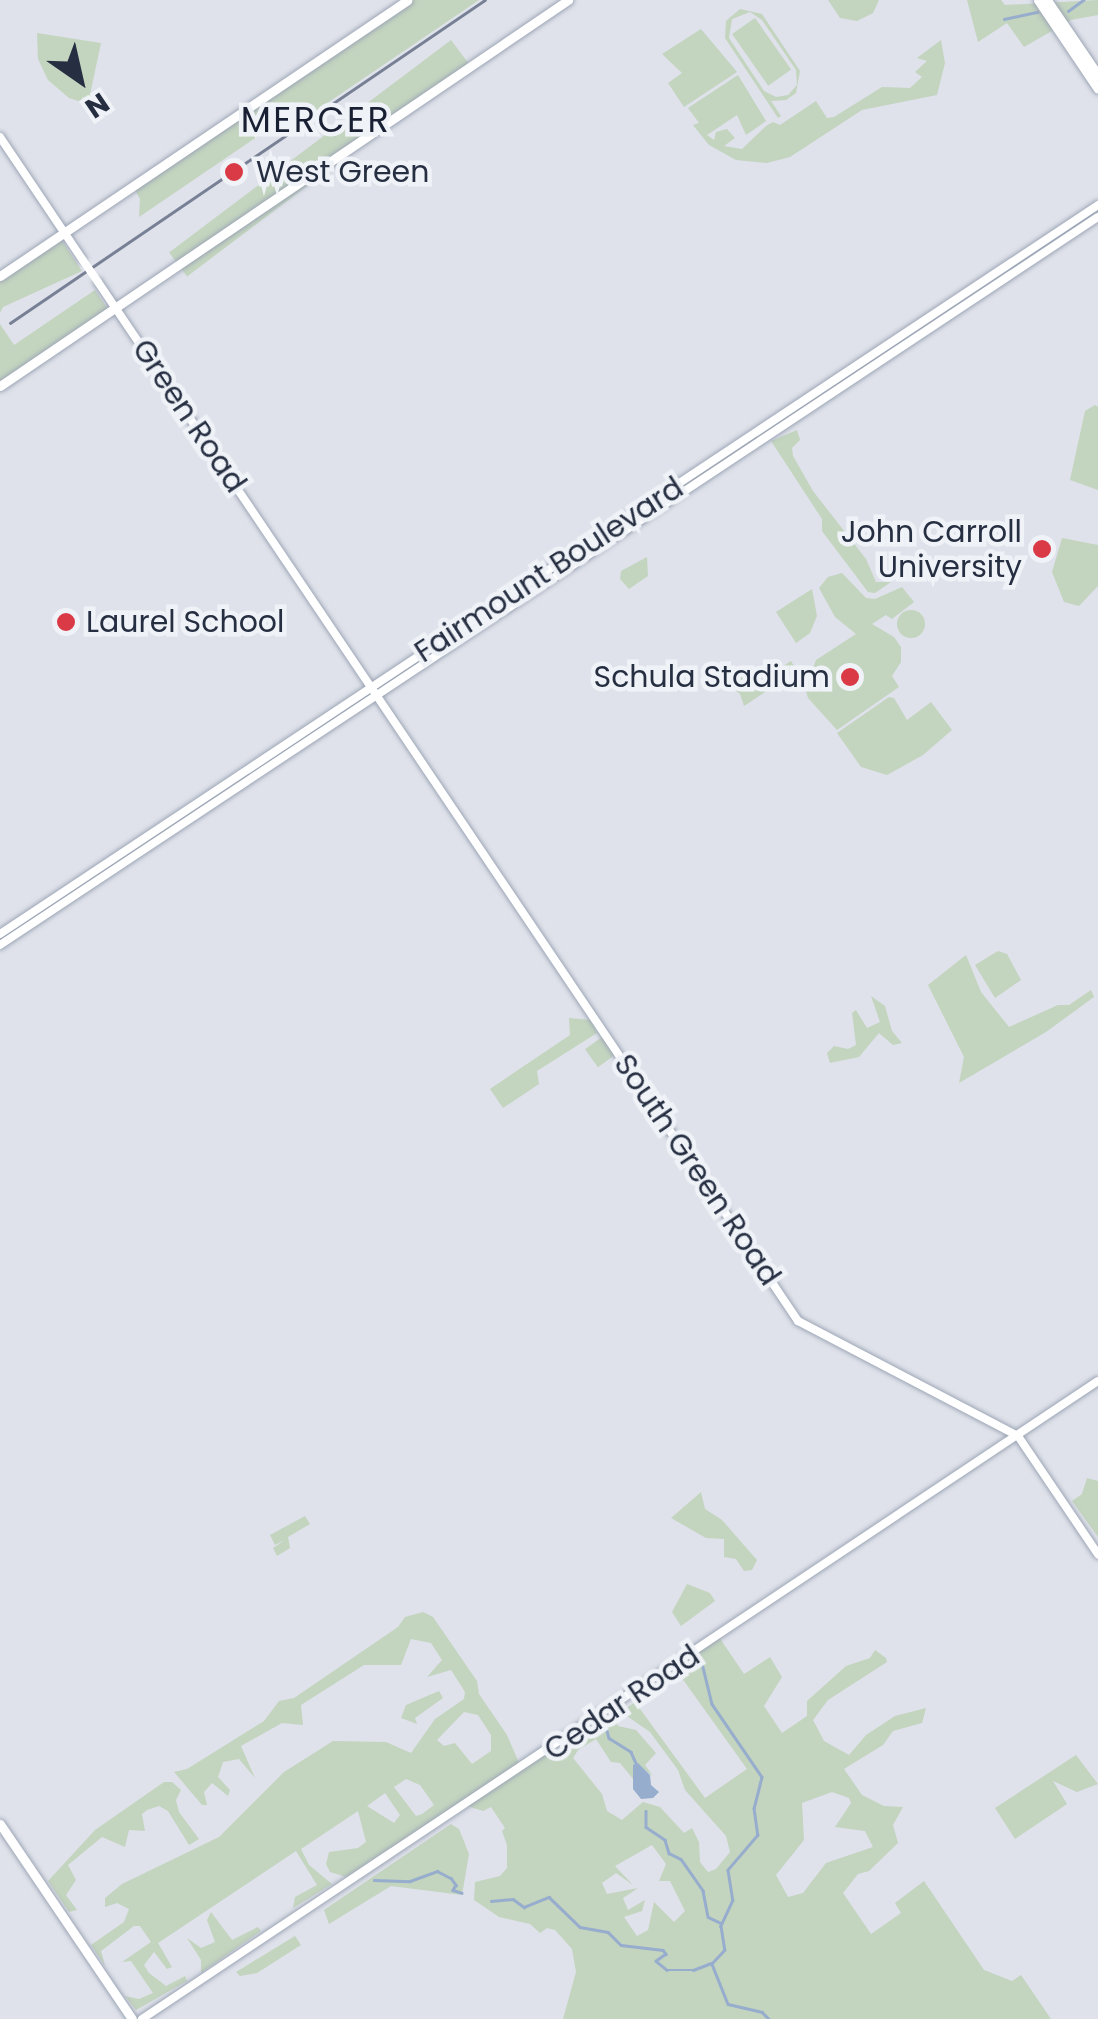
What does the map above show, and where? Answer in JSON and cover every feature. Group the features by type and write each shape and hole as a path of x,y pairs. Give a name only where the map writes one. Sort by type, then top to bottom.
{"main road":[{"path":"0,276 406,0"},
{"path":"0,386 568,0"},
{"path":"1038,0 1098,89"},
{"path":"1047,0 1098,75"},
{"name":"Green Road","path":"0,137 377,696"},
{"name":"Fairmount Boulevard","path":"0,945 377,696 1098,205"},
{"name":"Fairmount Boulevard","path":"0,934 371,686 642,515 1098,217"},
{"name":"South Green Road","path":"377,696 798,1321 1018,1436 1098,1554"},
{"name":"Cedar Road","path":"142,2019 1098,1382"},
{"path":"0,1824 132,2019"}],"green space":[{"path":"407,0 479,0 286,131 279,122 139,217 140,199 133,186"},
{"path":"828,0 879,0 873,13 857,21 840,18"},
{"path":"967,0 1001,0 1005,5 1098,0 1098,15 1071,20 1024,47 1007,23 978,42"},
{"path":"740,9 762,14 800,71 796,93 786,100 771,101 781,116 778,118 725,38 726,21","holes":["750,12 762,20 796,70 797,85 788,95 776,97 764,91 729,38 732,19"]},
{"path":"755,18 791,70 768,86 732,34"},
{"path":"701,29 737,72 684,107 668,83 682,73 662,54"},
{"path":"37,33 101,43 88,104 69,98 48,80 38,59"},
{"path":"451,40 469,64 187,276 169,252"},
{"path":"941,40 945,63 937,95 862,110 790,157 767,163 736,160 709,145 693,125 699,123 688,108 738,75 766,121 746,135 737,115 707,135 714,140 716,132 727,129 735,138 724,146 742,149 766,126 773,122 780,125 816,101 827,118 882,87 910,88 922,77 915,72 927,61 917,58"},
{"path":"61,239 82,271 3,307 0,313 0,276"},
{"path":"95,290 107,308 102,317 0,386 0,324 14,345"},
{"path":"1095,405 1098,490 1070,480 1085,411"},
{"path":"797,430 800,440 792,448 793,456 813,491 866,559 876,582 891,582 875,593 868,592 822,531 822,519 771,441"},
{"path":"1062,538 1098,545 1098,586 1079,606 1064,602 1052,572"},
{"path":"647,557 648,576 629,589 620,579 621,571"},
{"name":"Schula Stadium","path":"842,573 866,598 875,599 902,587 914,602 892,619 886,615 872,624 894,637 901,647 901,662 892,676 899,687 837,730 808,698 805,688 816,660 856,634 835,617 819,588 828,577"},
{"path":"812,589 817,616 810,633 796,643 776,612"},
{"path":"911,610 921,614 925,624 921,634 911,638 901,634 897,624 901,614"},
{"path":"791,661 797,671 744,706 740,694 725,681 730,672 738,671 746,678 748,689"},
{"path":"889,697 894,698 907,720 931,702 952,730 923,755 887,775 861,767 837,733"},
{"path":"998,951 1007,954 1021,980 995,998 975,965"},
{"path":"966,955 981,992 1009,1027 1058,1005 1069,1005 1091,990 1094,997 1046,1032 959,1083 964,1057 928,985"},
{"path":"871,996 885,1006 892,1031 902,1043 893,1045 879,1033 859,1057 830,1063 827,1053 834,1046 848,1049 856,1045 852,1013 856,1010 867,1028 880,1022"},
{"path":"569,1018 591,1020 597,1033 537,1071 539,1084 503,1108 490,1089 570,1035"},
{"path":"602,1037 615,1055 598,1067 585,1049"},
{"path":"1087,1478 1098,1481 1098,1537 1072,1501 1082,1494"},
{"path":"701,1492 705,1509 722,1520 757,1560 752,1570 744,1571 736,1559 724,1557 724,1539 706,1538 671,1518"},
{"path":"305,1516 310,1524 288,1537 290,1548 277,1556 273,1548 285,1540 275,1545 270,1535"},
{"path":"687,1584 710,1593 715,1601 681,1626 672,1612"},
{"path":"423,1612 433,1617 477,1681 479,1694 507,1735 519,1763 346,1877 330,1872 326,1864 329,1852 358,1848 366,1842 358,1811 301,1849 309,1865 332,1884 293,1908 295,1897 317,1885 296,1851 158,1943 172,1967 167,1969 154,1952 144,1965 149,1973 166,1986 185,1976 187,1981 136,2010 125,1996 139,1999 153,1993 131,1961 122,1962 151,1942 140,1926 134,1926 101,1951 105,1966 91,1945 124,1922 129,1909 117,1903 105,1907 105,1898 122,1884 219,1837 284,1772 333,1741 386,1742 411,1753 435,1719 464,1699 465,1692 451,1670 427,1677 442,1660 431,1643 411,1639 401,1665 364,1665 301,1705 303,1725 282,1723 241,1746 255,1778 239,1759 223,1762 218,1777 230,1790 228,1796 212,1783 204,1792 207,1805 202,1805 174,1772 187,1769 264,1721 279,1701 294,1698 398,1627 405,1617","holes":["464,1712 478,1715 491,1735 491,1751 472,1764 455,1743 444,1746 437,1740","406,1779 420,1785 434,1805 416,1816 394,1787","385,1793 400,1815 394,1823 367,1806"]},
{"path":"719,1637 744,1674 770,1657 782,1677 764,1706 782,1733 807,1716 807,1701 846,1666 870,1658 875,1650 886,1658 887,1662 828,1700 813,1720 824,1741 849,1755 866,1735 895,1716 926,1708 922,1723 893,1731 883,1745 844,1769 862,1795 884,1806 903,1807 893,1825 898,1843 869,1871 858,1874 843,1893 871,1934 901,1913 895,1903 924,1881 984,1970 1012,1981 1021,1975 1051,2019 563,2019 576,1972 572,1949 555,1930 547,1928 540,1933 530,1924 499,1917 474,1900 475,1882 500,1876 507,1868 507,1845 502,1831 505,1828 491,1807 483,1811 467,1806 552,1750 556,1753 567,1748 614,1715 618,1726 636,1730 656,1753 645,1765 653,1776 635,1763 633,1779 620,1763 611,1762 596,1739 578,1750 573,1758 602,1794 607,1811 622,1820 643,1802 660,1807 684,1833 692,1828 699,1842 700,1862 708,1872 716,1869 730,1852 726,1836 685,1790 678,1770 650,1732 621,1712 635,1702 705,1798 747,1769 674,1667","holes":["832,1792 849,1798 851,1803 835,1827 865,1831 873,1847 826,1863 803,1893 788,1897 776,1875 804,1840 802,1803","652,1845 666,1864 659,1881 670,1881 685,1911 674,1922 654,1902 648,1930 637,1936 624,1917 642,1911 645,1900 628,1910 623,1898 638,1888 607,1894 602,1883 616,1873 633,1885 615,1866"]},
{"path":"439,1691 443,1698 415,1718 417,1724 401,1718 406,1705"},
{"path":"1076,1755 1098,1784 1077,1792 1053,1781 1067,1804 1015,1839 995,1808"},
{"path":"164,1782 172,1782 181,1790 176,1800 179,1812 199,1839 189,1845 168,1811 159,1806 147,1810 142,1814 145,1831 129,1830 125,1847 102,1837 68,1865 76,1880 66,1895 77,1910 69,1912 48,1881 95,1830"},
{"path":"451,1824 459,1829 469,1854 462,1895 391,1886 329,1924 324,1910"},
{"path":"211,1912 232,1940 258,1927 261,1931 201,1973 201,1960 187,1938 201,1948 215,1942 207,1920"},
{"path":"295,1936 301,1945 257,1973 240,1976 236,1972"}],"water":[{"path":"638,1763 650,1775 651,1785 659,1792 653,1798 641,1799 633,1789 633,1765"}],"waterway":[{"path":"1068,11 1083,0"},
{"path":"1004,19 1037,12"},
{"path":"701,1659 712,1704 762,1777 754,1808 758,1835 728,1870 733,1900 721,1926 725,1950 712,1964 728,2004 762,2012 769,2019"},
{"path":"606,1727 609,1738 631,1752 636,1763"},
{"path":"646,1811 646,1827 665,1840 669,1853 681,1859 703,1891 708,1917 721,1923"},
{"path":"374,1880 410,1881 437,1871 451,1878 456,1885 453,1890 462,1893"},
{"path":"491,1901 513,1899 524,1907 549,1897 580,1927 608,1932 621,1945 663,1950 666,1954 656,1961 667,1970 693,1970 711,1963"}],"tram line":[{"path":"10,323 485,0"}],"place":[{"name":"West Green","path":"234,172"},
{"name":"John Carroll University","path":"1042,549"},
{"name":"Laurel School","path":"66,622"},
{"name":"Schula Stadium","path":"850,677"}],"district":[{"name":"MERCER","path":"316,120"}]}
